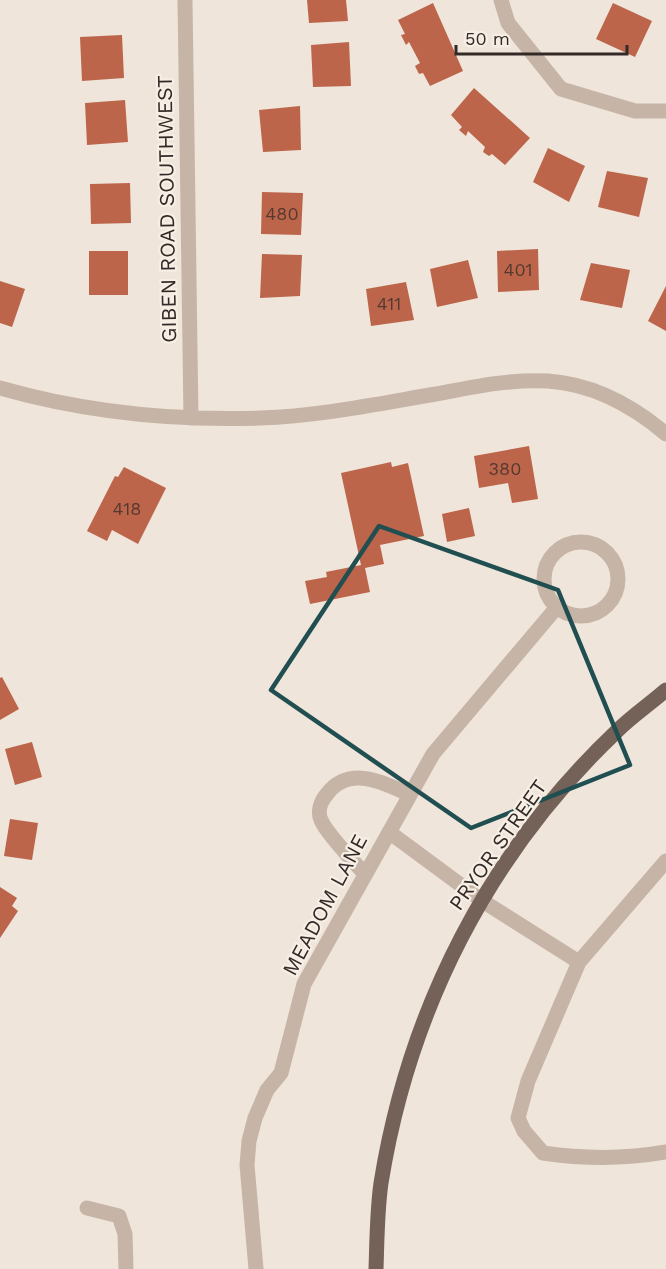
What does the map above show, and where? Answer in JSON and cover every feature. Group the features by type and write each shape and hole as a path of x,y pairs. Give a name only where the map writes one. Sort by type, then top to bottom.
{"main road":[{"name":"PRYOR STREET","path":"376,1269 381,1184 402,1082 437,984 481,900 546,806 617,730 666,690"}],"street":[{"name":"GIBEN ROAD SOUTHWEST","path":"185,0 191,418"},
{"path":"501,0 508,23 561,89 635,111 666,111"},
{"path":"0,388 32,397 112,411 191,418 261,418 333,412 509,381 550,381 590,389 642,414 666,434"},
{"path":"589,542 599,545 615,562 619,576 613,598 606,607 589,616 568,615 557,607 550,602 543,585 547,561 565,544 589,542"},
{"name":"MEADOM LANE","path":"256,1269 247,1166 249,1141 255,1118 267,1090 281,1073 304,984 433,754 557,607"},
{"path":"365,874 321,820 320,803 334,785 351,778 376,778 410,795"},
{"path":"388,832 481,900 579,962"},
{"path":"666,861 579,962 528,1081 518,1118 524,1131 543,1152 561,1156 599,1158 643,1156 666,1152"},
{"path":"87,1208 119,1216 125,1234 126,1269"}],"highlighted area":[{"path":"379,526 558,590 630,765 471,828 271,690"}],"building":[{"path":"307,0 346,0 348,21 309,23"},
{"path":"433,3 463,71 430,86 423,73 419,74 415,66 420,63 409,42 406,45 401,35 405,34 398,20"},
{"path":"613,3 652,21 635,57 596,39"},
{"path":"122,35 124,78 82,81 80,37"},
{"path":"349,42 351,86 313,87 311,45"},
{"path":"474,88 530,138 505,165 492,154 489,156 483,152 485,147 468,131 466,136 459,130 462,127 451,115"},
{"path":"125,100 128,142 87,145 85,103"},
{"path":"300,106 301,150 263,152 259,110"},
{"path":"548,148 585,166 569,202 533,182"},
{"path":"607,171 648,178 639,217 598,207"},
{"path":"130,183 131,223 91,224 90,184"},
{"path":"262,192 303,193 301,235 261,234"},
{"path":"538,249 539,290 498,292 497,251"},
{"path":"89,251 128,251 128,295 89,295"},
{"path":"262,254 302,255 300,296 260,298"},
{"path":"468,260 478,298 437,307 430,269"},
{"path":"591,263 630,270 622,308 580,300"},
{"path":"0,281 25,289 12,327 0,323"},
{"path":"406,282 414,320 371,326 366,289"},
{"path":"666,286 666,331 648,321"},
{"path":"529,446 538,499 512,503 508,483 479,488 474,456"},
{"path":"391,462 392,467 408,463 424,536 380,545 384,564 365,568 370,592 310,604 305,581 327,577 326,572 361,565 341,473"},
{"path":"124,467 166,488 138,544 112,530 107,541 87,531 115,476 118,477"},
{"path":"469,508 475,536 447,542 442,514"},
{"path":"2,677 19,709 0,720 0,678"},
{"path":"32,742 42,777 15,785 5,749"},
{"path":"10,819 38,823 32,860 4,856"},
{"path":"0,887 17,898 12,906 18,911 0,938"}]}
